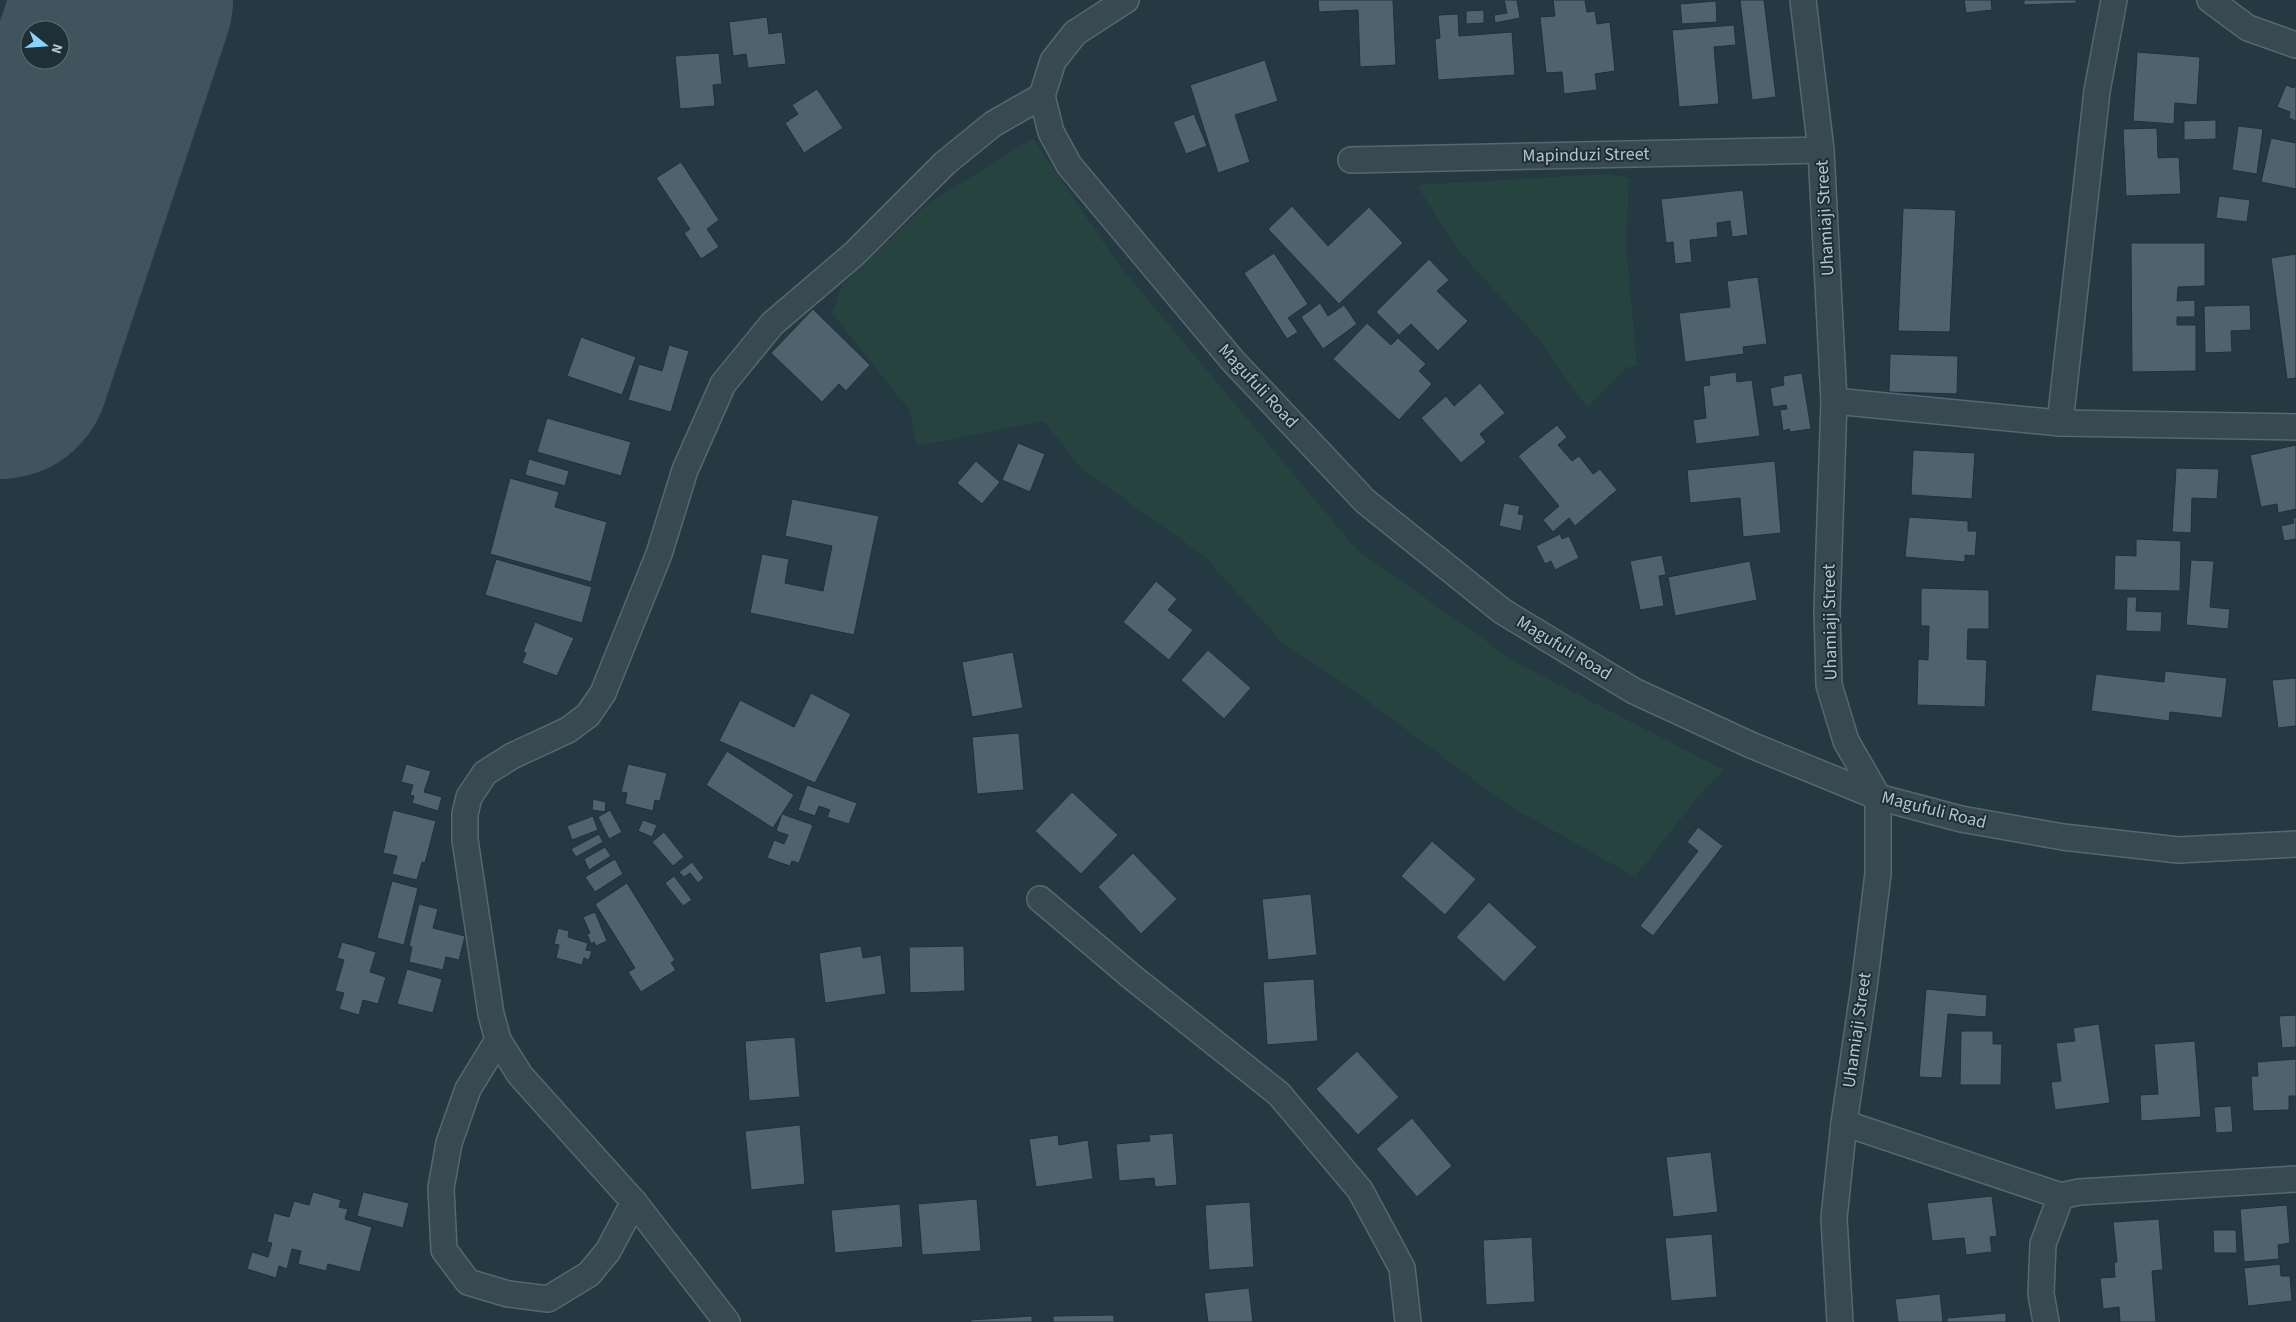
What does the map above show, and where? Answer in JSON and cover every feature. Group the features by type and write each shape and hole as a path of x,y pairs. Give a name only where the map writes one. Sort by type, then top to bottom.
{"street":[{"path":"727,1322 634,1202 520,1075 498,1040 491,1014 465,840 465,814 469,796 485,773 512,756 568,730 588,715 603,693 659,554 685,470 723,384 729,376 772,324 854,254 945,163 993,124 1042,96 1053,60 1076,33 1126,0"},
{"name":"Uhamiaji Street","path":"1803,0 1821,150 1834,401 1827,610 1830,685 1846,741 1878,797 1878,874 1844,1123 1834,1218 1840,1322"},
{"path":"2060,423 2096,91 2114,0"},
{"path":"2210,0 2248,28 2296,45"},
{"name":"Magufuli Road","path":"1042,96 1051,132 1069,166 1233,361 1365,501 1502,610 1634,691 1751,745 1878,797 1961,819 2073,838 2178,850 2296,844"},
{"name":"Mapinduzi Street","path":"1351,160 1821,150"},
{"path":"1834,401 2060,423 2296,427"},
{"path":"1040,899 1132,977 1279,1094 1360,1190 1402,1268 1408,1322"},
{"path":"498,1040 468,1090 449,1143 441,1188 444,1250 468,1282 508,1294 548,1299 588,1274 608,1251 634,1202"},
{"path":"1844,1123 2062,1196 2079,1192 2296,1179"},
{"path":"2046,1322 2041,1294 2044,1244 2062,1196"}],"green space":[{"path":"1033,138 1118,264 1357,550 1517,663 1724,770 1697,798 1635,877 1508,805 1338,679 1283,643 1204,556 1081,468 1044,421 917,446 910,411 832,313 842,285 926,205"},
{"path":"1608,174 1629,178 1626,246 1637,365 1626,368 1587,408 1538,338 1458,250 1417,185"}],"building":[{"path":"1318,0 1393,0 1396,65 1360,67 1358,10 1319,12"},
{"path":"1504,0 1517,0 1520,18 1495,23 1494,15 1507,13"},
{"path":"1553,0 1585,0 1587,12 1595,11 1597,24 1610,22 1615,71 1595,74 1597,90 1564,94 1562,72 1546,73 1540,17 1555,16"},
{"path":"1740,0 1764,0 1776,97 1752,100"},
{"path":"1964,0 1991,0 1992,10 1966,13"},
{"path":"2024,0 2076,0 2076,3 2024,5"},
{"path":"1716,1 1717,22 1682,24 1680,4"},
{"path":"1484,10 1484,23 1466,24 1466,11"},
{"path":"1458,14 1459,36 1512,32 1515,75 1438,80 1435,39 1440,38 1438,15"},
{"path":"767,17 769,34 782,32 786,64 748,68 746,54 733,56 729,22"},
{"path":"1734,25 1736,45 1714,47 1719,104 1679,107 1672,30"},
{"path":"2137,52 2200,57 2197,105 2175,103 2174,124 2133,121"},
{"path":"719,53 722,84 713,85 715,106 680,109 675,56"},
{"path":"1265,60 1278,101 1235,115 1250,162 1218,173 1190,85"},
{"path":"2296,84 2296,121 2289,118 2290,112 2277,107 2286,85 2294,88"},
{"path":"817,89 843,128 804,153 785,123 798,114 792,105"},
{"path":"1194,114 1207,146 1186,154 1173,122"},
{"path":"2216,120 2216,139 2184,140 2184,121"},
{"path":"2238,126 2263,129 2257,174 2232,170"},
{"path":"2157,128 2158,158 2179,157 2181,194 2126,196 2123,129"},
{"path":"2271,138 2296,143 2296,189 2261,182"},
{"path":"681,162 719,220 707,229 719,247 701,259 684,233 690,229 656,178"},
{"path":"1743,190 1748,235 1732,237 1730,221 1717,223 1718,237 1690,240 1692,262 1675,264 1673,242 1666,243 1661,199"},
{"path":"2219,196 2250,200 2247,222 2216,218"},
{"path":"1292,206 1328,246 1369,207 1403,243 1339,304 1268,229"},
{"path":"1903,208 1956,210 1950,332 1898,331"},
{"path":"2131,243 2205,243 2205,286 2178,287 2177,301 2195,300 2195,317 2177,317 2177,325 2196,325 2196,371 2132,372"},
{"path":"1274,253 1308,304 1288,318 1298,332 1287,339 1244,273"},
{"path":"2296,254 2296,378 2287,379 2271,258"},
{"path":"1429,259 1449,280 1437,291 1468,321 1438,351 1411,324 1399,335 1376,312"},
{"path":"1758,277 1767,344 1743,347 1744,354 1685,362 1679,313 1730,307 1727,281"},
{"path":"1320,303 1328,316 1344,305 1357,324 1323,349 1301,317"},
{"path":"2250,305 2251,330 2231,331 2232,352 2205,353 2204,306"},
{"path":"813,309 870,365 846,391 839,384 822,402 771,353"},
{"path":"1367,323 1391,345 1398,338 1426,364 1419,371 1432,384 1399,420 1333,359"},
{"path":"581,337 636,357 622,395 567,376"},
{"path":"669,345 689,351 671,412 628,400 639,364 662,371"},
{"path":"1890,354 1958,356 1957,394 1889,392"},
{"path":"1736,372 1737,382 1752,380 1760,436 1696,444 1693,420 1706,418 1703,386 1710,385 1709,376"},
{"path":"1802,373 1811,429 1790,432 1789,429 1783,431 1780,410 1787,409 1786,405 1773,407 1770,388 1784,385 1783,376"},
{"path":"1480,383 1505,413 1480,434 1486,442 1461,463 1421,418 1446,396 1454,406"},
{"path":"547,418 631,442 621,476 537,452"},
{"path":"1557,425 1567,437 1558,445 1572,461 1579,456 1593,474 1600,469 1617,490 1575,526 1569,518 1553,532 1543,520 1559,506 1518,456"},
{"path":"1018,443 1045,454 1030,492 1002,480"},
{"path":"2296,445 2296,509 2278,513 2277,504 2261,507 2250,455"},
{"path":"1913,450 1975,453 1972,499 1911,495"},
{"path":"529,459 569,471 565,486 525,475"},
{"path":"976,461 1000,482 982,504 957,483"},
{"path":"1775,461 1781,533 1743,537 1740,498 1690,503 1687,470"},
{"path":"2176,468 2219,469 2217,499 2192,498 2191,533 2172,532"},
{"path":"510,478 559,492 555,507 607,522 591,582 490,554"},
{"path":"792,499 879,516 854,635 750,613 762,554 789,559 785,583 823,591 832,546 785,536"},
{"path":"1504,503 1520,506 1518,514 1524,515 1521,531 1499,526"},
{"path":"1909,517 1968,521 1968,531 1977,531 1975,556 1965,555 1965,562 1905,557"},
{"path":"2296,517 2296,539 2284,541 2281,526 2294,523 2293,518"},
{"path":"1560,534 1562,539 1569,536 1579,558 1555,570 1551,561 1545,564 1536,546"},
{"path":"2136,539 2181,541 2180,591 2114,590 2115,555 2136,556"},
{"path":"1662,555 1666,575 1659,576 1664,606 1640,610 1630,561"},
{"path":"496,559 592,587 582,623 485,595"},
{"path":"2191,560 2214,561 2210,607 2230,609 2228,629 2186,625"},
{"path":"1750,561 1757,600 1675,616 1668,577"},
{"path":"1156,581 1177,599 1168,610 1193,630 1169,660 1123,622"},
{"path":"1921,588 1989,590 1989,629 1968,629 1967,659 1987,660 1985,707 1917,705 1918,659 1928,660 1929,626 1921,626"},
{"path":"2127,597 2137,597 2136,611 2162,612 2161,632 2126,631"},
{"path":"535,622 574,638 557,676 522,663 526,653 523,652"},
{"path":"1208,650 1251,688 1224,719 1181,680"},
{"path":"1013,652 1023,708 972,717 962,662"},
{"path":"2165,671 2227,678 2222,718 2170,712 2169,721 2091,711 2096,674 2164,682"},
{"path":"2296,678 2296,726 2278,728 2272,680"},
{"path":"811,693 851,714 815,783 719,741 740,700 794,727"},
{"path":"1019,733 1024,790 977,794 972,737"},
{"path":"727,751 794,795 773,828 706,785"},
{"path":"406,764 431,771 424,792 442,797 438,811 412,803 414,796 410,795 413,785 401,782"},
{"path":"628,764 667,773 660,801 655,800 653,811 625,804 627,793 621,792"},
{"path":"807,785 857,803 849,824 827,817 830,810 819,806 815,816 798,810"},
{"path":"1072,792 1118,835 1081,874 1035,831"},
{"path":"593,799 606,802 605,812 592,810"},
{"path":"393,810 436,821 425,863 422,862 417,880 392,874 397,856 383,853"},
{"path":"610,810 622,832 609,839 598,817"},
{"path":"782,814 813,825 799,863 792,861 790,866 767,858 774,840 784,844 788,835 776,831"},
{"path":"593,816 598,830 572,840 567,826"},
{"path":"643,820 657,825 652,837 638,831"},
{"path":"1698,827 1723,846 1653,936 1640,926 1698,851 1687,842"},
{"path":"664,832 684,857 673,866 652,842"},
{"path":"599,834 603,842 576,857 571,849"},
{"path":"1432,841 1476,879 1445,915 1401,876"},
{"path":"605,847 611,856 589,870 584,859"},
{"path":"1133,853 1177,899 1141,934 1098,887"},
{"path":"615,859 623,874 595,892 585,877"},
{"path":"692,862 704,878 698,883 690,873 684,877 679,872"},
{"path":"674,876 692,900 683,906 665,883"},
{"path":"392,881 418,888 404,945 377,938"},
{"path":"627,883 675,960 671,963 676,970 641,992 628,972 635,968 595,904"},
{"path":"1311,894 1317,955 1268,960 1262,899"},
{"path":"1489,902 1537,947 1504,982 1456,937"},
{"path":"419,904 438,909 433,928 465,936 459,960 446,957 443,970 409,962 412,947 409,946"},
{"path":"595,912 607,941 596,946 594,942 591,944 587,934 590,933 583,917"},
{"path":"558,928 569,931 568,937 588,943 586,950 592,951 589,960 584,958 582,965 556,958 559,945 554,944"},
{"path":"342,942 376,952 370,972 386,977 378,1004 363,1000 359,1015 339,1009 344,993 335,991 344,960 337,958"},
{"path":"861,946 863,958 881,955 886,994 825,1003 819,953"},
{"path":"964,946 965,991 910,993 909,947"},
{"path":"407,969 442,979 433,1013 397,1004"},
{"path":"1314,979 1318,1041 1267,1045 1263,982"},
{"path":"1926,989 1987,995 1986,1017 1948,1014 1942,1078 1919,1077"},
{"path":"2296,1015 2296,1047 2282,1048 2279,1016"},
{"path":"2099,1024 2110,1103 2055,1110 2051,1082 2061,1081 2056,1043 2075,1041 2073,1028"},
{"path":"1961,1031 1993,1031 1993,1044 2002,1044 2001,1085 1960,1085"},
{"path":"795,1037 800,1097 749,1101 745,1041"},
{"path":"2195,1041 2201,1117 2141,1121 2140,1095 2158,1094 2154,1044"},
{"path":"1357,1051 1399,1097 1358,1135 1316,1089"},
{"path":"2296,1059 2296,1096 2289,1096 2289,1110 2253,1111 2251,1076 2258,1076 2257,1062"},
{"path":"2231,1106 2233,1132 2216,1133 2214,1107"},
{"path":"1412,1118 1452,1166 1417,1197 1376,1149"},
{"path":"800,1125 805,1184 751,1190 745,1131"},
{"path":"1173,1133 1177,1185 1155,1187 1154,1178 1119,1181 1116,1144 1150,1141 1149,1135"},
{"path":"1058,1135 1059,1145 1088,1140 1093,1179 1036,1187 1029,1139"},
{"path":"1711,1152 1718,1212 1673,1217 1666,1157"},
{"path":"313,1192 341,1200 339,1207 348,1209 345,1219 372,1227 360,1272 328,1264 326,1271 298,1264 301,1251 292,1249 287,1269 279,1266 276,1278 247,1269 252,1252 268,1257 272,1243 267,1242 274,1213 289,1217 294,1201 309,1205"},
{"path":"363,1192 409,1203 403,1228 357,1216"},
{"path":"1992,1196 1997,1236 1990,1237 1992,1252 1966,1255 1964,1238 1932,1241 1927,1203"},
{"path":"977,1199 981,1251 922,1255 918,1204"},
{"path":"1250,1202 1254,1267 1209,1270 1205,1205"},
{"path":"900,1204 903,1247 835,1253 831,1210"},
{"path":"2287,1205 2290,1243 2278,1245 2279,1259 2244,1262 2240,1209"},
{"path":"2159,1219 2163,1270 2152,1271 2156,1322 2120,1322 2119,1307 2103,1309 2100,1278 2115,1277 2114,1263 2117,1262 2113,1222"},
{"path":"2213,1230 2236,1230 2237,1253 2214,1253"},
{"path":"1712,1234 1717,1297 1671,1301 1665,1238"},
{"path":"1532,1237 1535,1302 1486,1305 1483,1240"},
{"path":"2280,1264 2281,1276 2290,1276 2292,1301 2248,1306 2244,1268"},
{"path":"1249,1288 1253,1322 1208,1322 1204,1293"},
{"path":"1940,1294 1943,1322 1898,1322 1895,1299"},
{"path":"2006,1313 2006,1322 1947,1322 1947,1318"},
{"path":"1114,1315 1114,1322 1053,1322 1053,1316"},
{"path":"1032,1316 1032,1322 971,1322 970,1320"}],"runway":[{"path":"0,369 123,0"}]}
